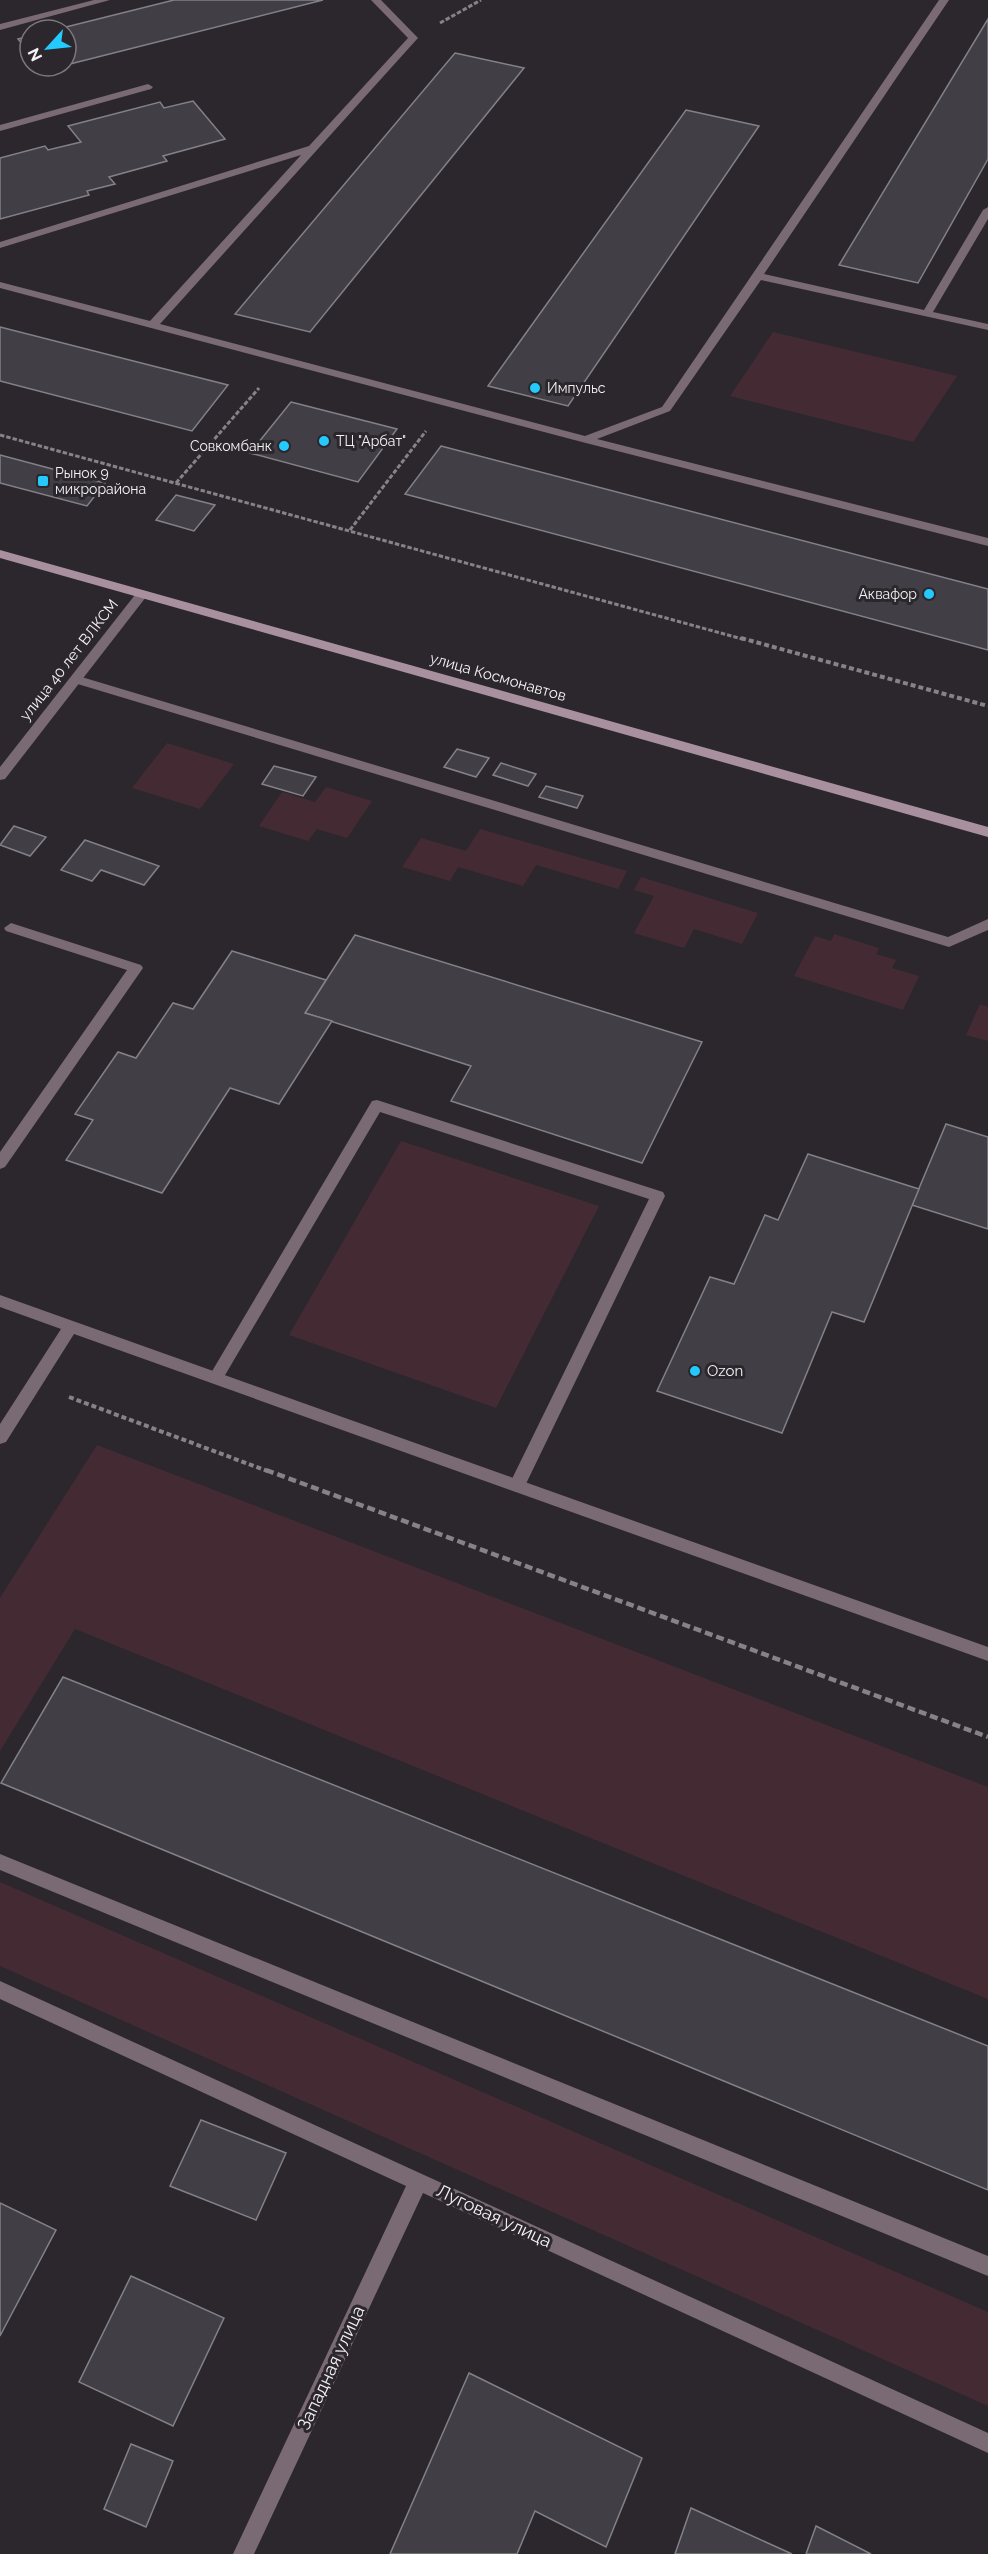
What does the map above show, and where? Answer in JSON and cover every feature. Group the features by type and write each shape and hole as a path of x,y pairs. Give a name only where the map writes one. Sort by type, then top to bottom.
{"main road":[{"name":"улица Космонавтов","path":"0,554 988,832"}],"street":[{"path":"0,27 105,0"},
{"path":"153,325 413,38 376,0"},
{"path":"586,440 666,409 944,0"},
{"path":"0,128 148,87"},
{"path":"0,244 311,149"},
{"path":"927,314 988,210"},
{"path":"758,276 988,327"},
{"path":"0,285 586,440 988,542"},
{"name":"улица 40 лет ВЛКСМ","path":"0,776 142,594"},
{"path":"75,679 949,942 988,924"},
{"path":"0,1163 136,968 11,928"},
{"path":"216,1378 377,1105 658,1196 517,1485"},
{"path":"0,1301 988,1654"},
{"path":"0,1437 70,1326"},
{"path":"0,1862 988,2266"},
{"name":"Луговая улица","path":"0,1990 988,2443"},
{"name":"Западная улица","path":"243,2554 418,2182"}],"path":[{"path":"413,38 481,0"},
{"path":"176,483 284,360"},
{"path":"350,530 448,403"},
{"path":"0,435 988,706"},
{"path":"34,1384 988,1737"}],"shaded area":[{"path":"773,332 957,376 913,442 730,396"},
{"path":"167,743 234,764 200,809 132,788"},
{"path":"326,787 372,801 347,838 317,829 308,841 259,826 282,792 315,802"},
{"path":"480,829 627,871 618,889 536,865 523,886 458,867 450,881 402,867 421,838 466,851"},
{"path":"641,877 758,913 742,944 694,929 684,948 634,933 654,896 634,890"},
{"path":"834,934 879,948 876,954 896,960 892,968 919,976 903,1010 794,976 815,936 831,941"},
{"path":"980,1004 988,1007 988,1041 966,1035"},
{"path":"401,1141 599,1206 496,1408 289,1335"},
{"path":"97,1445 988,1787 988,1999 75,1629 0,1751 0,1598"},
{"path":"0,1882 988,2312 988,2406 0,1966"}],"building":[{"path":"174,0 323,0 78,62 78,24"},
{"path":"988,19 988,159 918,283 839,265"},
{"path":"455,53 524,68 310,332 235,314"},
{"path":"193,101 225,139 163,156 167,161 109,177 115,184 87,191 89,195 0,219 0,158 45,146 48,150 81,142 68,126 160,102 164,108"},
{"path":"686,110 759,126 568,406 488,386"},
{"path":"0,327 228,385 192,431 0,381"},
{"name":"ТЦ \"Арбат\"","path":"291,402 397,429 358,482 250,453"},
{"path":"441,446 988,589 988,650 405,494"},
{"path":"0,455 105,483 87,506 0,483"},
{"path":"176,495 215,505 194,531 156,520"},
{"path":"457,749 489,758 476,777 444,767"},
{"path":"501,763 536,774 528,786 493,775"},
{"path":"274,766 316,777 303,796 262,784"},
{"path":"546,786 583,796 577,808 539,797"},
{"path":"14,826 46,837 30,856 0,845"},
{"path":"85,840 159,866 144,885 101,870 92,881 61,870"},
{"path":"355,935 702,1042 642,1163 451,1101 471,1066 305,1013"},
{"path":"232,951 326,980 305,1013 332,1021 279,1104 230,1088 162,1193 66,1160 93,1120 75,1114 118,1052 136,1058 173,1003 193,1009"},
{"path":"946,1124 988,1137 988,1229 912,1205"},
{"path":"808,1154 919,1189 864,1322 832,1312 782,1433 657,1391 710,1277 734,1284 765,1215 778,1220"},
{"path":"63,1677 988,2046 988,2190 1,1783"},
{"path":"201,2120 286,2153 256,2220 170,2186"},
{"path":"0,2203 56,2230 0,2336"},
{"path":"131,2276 224,2318 173,2426 79,2382"},
{"path":"469,2373 642,2458 606,2547 535,2511 517,2554 390,2554"},
{"path":"131,2444 173,2461 146,2527 104,2509"},
{"path":"691,2508 792,2554 675,2554"},
{"path":"816,2526 871,2554 806,2554"}],"place":[{"name":"Импульс","path":"535,388"},
{"name":"ТЦ \"Арбат\"","path":"324,441"},
{"name":"Совкомбанк","path":"284,446"},
{"name":"Рынок 9 микрорайона","path":"43,481"},
{"name":"Аквафор","path":"929,594"},
{"name":"Ozon","path":"695,1371"}]}
